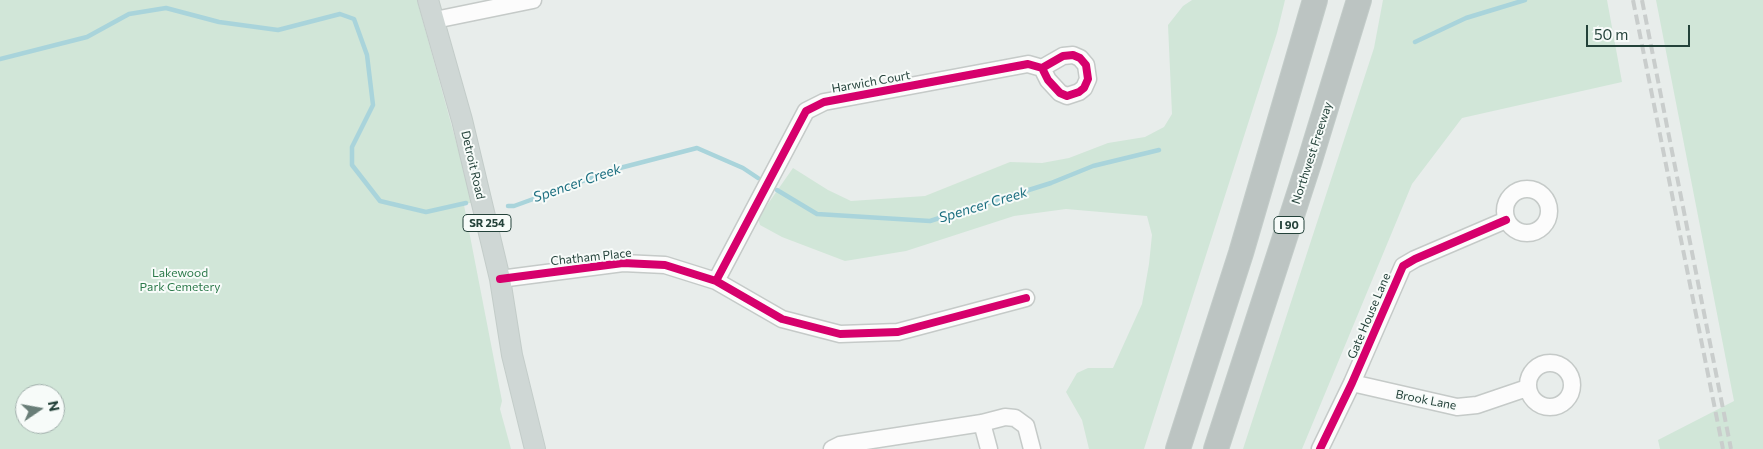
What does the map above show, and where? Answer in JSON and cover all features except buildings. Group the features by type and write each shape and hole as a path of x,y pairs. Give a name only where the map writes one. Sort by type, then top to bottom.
{"highway":[{"path":"1178,449 1241,253 1314,0"},
{"name":"Northwest Freeway","path":"1216,449 1310,160 1359,0"}],"main road":[{"name":"Detroit Road","path":"428,0 462,120 500,279 512,354 535,449"}],"street":[{"path":"435,20 532,0"},
{"name":"Harwich Court","path":"716,281 806,111 824,102 1028,64 1042,68"},
{"name":"Gate House Lane","path":"1320,449 1352,383 1403,266 1506,220"},
{"name":"Chatham Place","path":"500,279 623,263 665,265 716,281 782,318 840,334 898,332 1026,298"},
{"name":"Brook Lane","path":"1352,383 1457,407 1477,405 1527,388"},
{"path":"832,449 840,445 982,423 1005,417 1015,418 1026,426 1032,449"},
{"path":"982,423 989,449"}],"green space":[{"name":"Lakewood Park Cemetery","path":"0,0 417,0 473,203 441,209 464,205 502,401 500,409 511,449 0,449"},
{"path":"1192,0 1285,0 1277,33 1144,449 1089,449 1082,420 1066,392 1077,373 1088,368 1113,368 1142,304 1152,235 1147,216 1066,209 1014,216 906,251 845,261 782,237 760,225 758,218 793,168 828,190 851,201 925,196 1010,162 1042,163 1069,158 1108,143 1145,137 1164,127 1172,114 1168,25 1183,6"},
{"path":"1383,0 1607,0 1622,82 1462,118 1412,184 1302,449 1243,449 1374,48"},
{"path":"1656,0 1763,0 1763,449 1660,449 1658,440 1734,401"}],"waterway":[{"name":"Spencer Creek","path":"1415,42 1466,18 1525,0"},
{"name":"Spencer Creek","path":"0,59 87,37 129,14 166,8 219,22 278,30 340,14 354,19 367,55 373,105 352,147 352,165 380,201 426,212 466,203"},
{"name":"Spencer Creek","path":"508,206 514,206 616,169 697,148 743,168 758,178"},
{"name":"Spencer Creek","path":"777,190 817,214 930,221 1051,183 1093,166 1159,150"}],"railway":[{"path":"1633,0 1723,449"},
{"path":"1642,0 1731,449"}],"cycle path":[{"path":"716,281 806,111 824,102 1028,64 1042,68 1048,80 1060,93 1067,96 1084,88 1088,79 1086,65 1080,58 1073,55 1063,56 1042,68"},
{"path":"1320,449 1352,383 1403,266 1506,220"},
{"path":"500,279 623,263 665,265 716,281 782,319 840,334 898,332 1026,298"}]}
